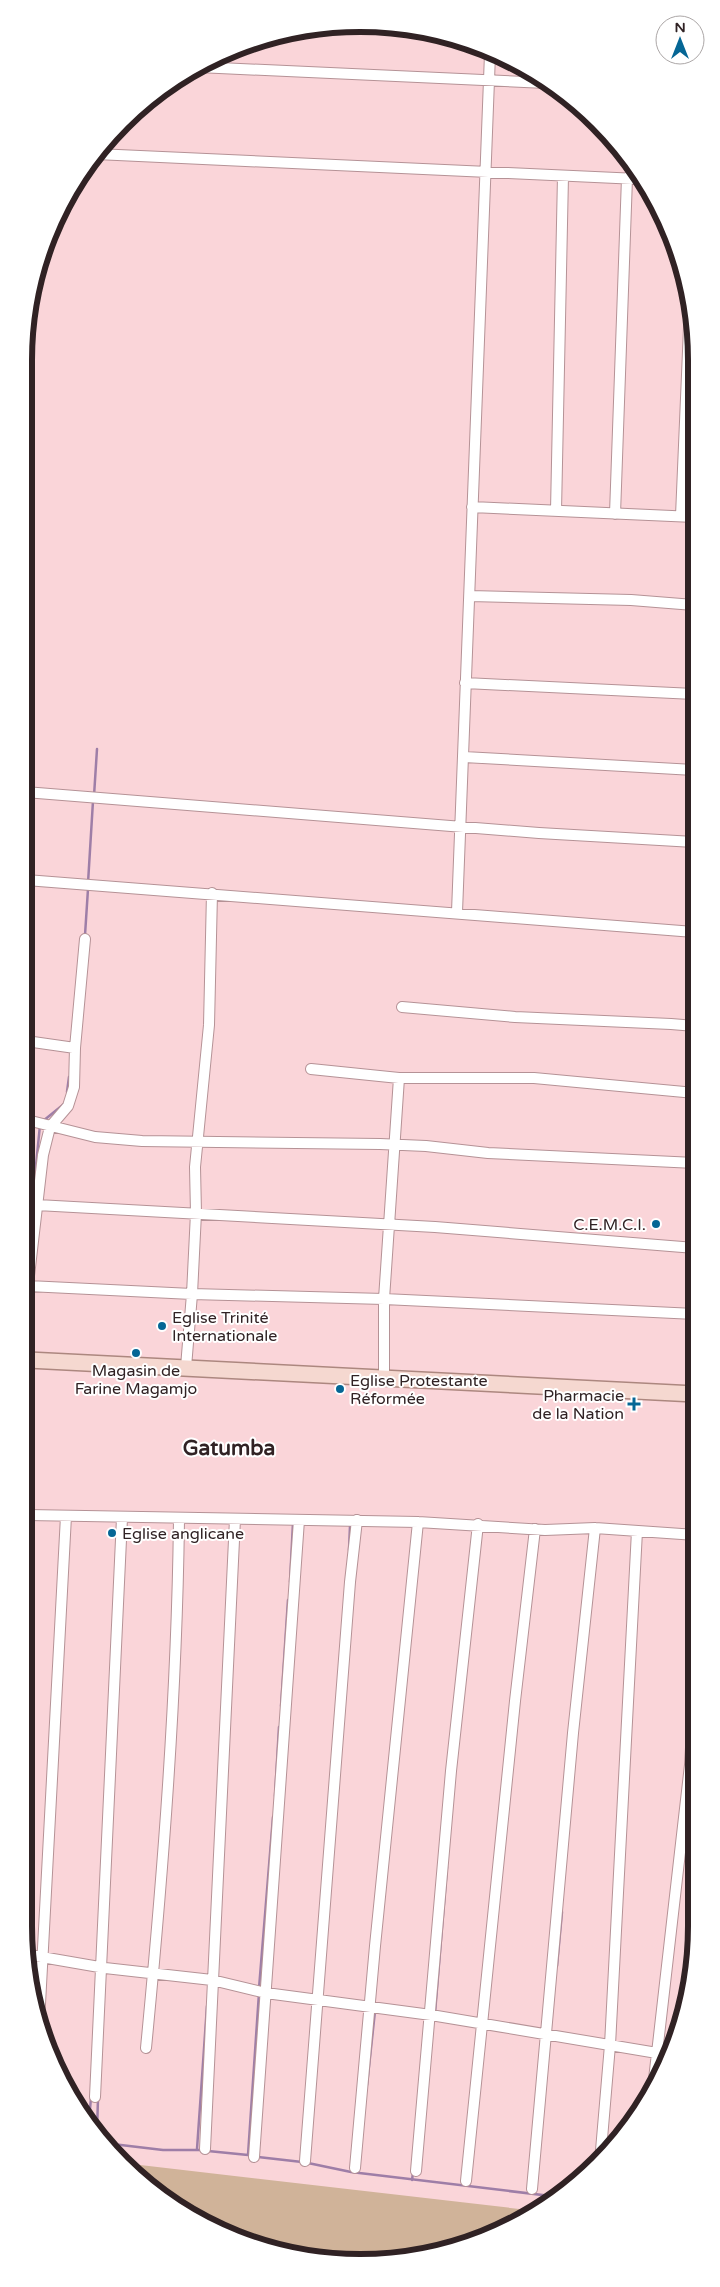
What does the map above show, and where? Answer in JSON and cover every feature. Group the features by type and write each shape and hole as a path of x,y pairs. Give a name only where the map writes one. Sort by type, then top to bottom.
{"main road":[{"path":"32,1360 688,1394"}],"street":[{"path":"457,912 490,59"},
{"path":"212,68 534,82"},
{"path":"105,154 632,178"},
{"path":"556,511 563,176"},
{"path":"615,514 627,178"},
{"path":"681,516 688,356"},
{"path":"472,507 688,517"},
{"path":"470,596 631,600 688,605"},
{"path":"465,683 688,694"},
{"path":"464,757 688,770"},
{"path":"32,793 459,827 688,842"},
{"path":"32,880 688,931"},
{"path":"186,1367 196,1213 195,1167 209,1025 212,893"},
{"path":"39,1124 68,1106 74,1087 72,1048 85,939"},
{"path":"402,1007 524,1017 688,1025"},
{"path":"32,1042 72,1048"},
{"path":"311,1070 399,1078 534,1078 688,1092"},
{"path":"384,1378 384,1299 391,1225 399,1078"},
{"path":"39,1124 109,1139 198,1143 288,1142 394,1145 488,1153 688,1163"},
{"path":"32,1252 43,1155 39,1124"},
{"path":"37,1205 391,1225 688,1247"},
{"path":"32,1290 384,1299 688,1314"},
{"path":"32,1515 122,1518 357,1520 478,1524 535,1529 594,1528 688,1535"},
{"path":"41,1997 66,1516"},
{"path":"95,2097 122,1518"},
{"path":"146,2048 172,1698 178,1595 179,1518"},
{"path":"205,2149 235,1518"},
{"path":"254,2157 299,1520"},
{"path":"305,2161 350,1582 357,1520"},
{"path":"355,2168 371,2008 375,1946 418,1522"},
{"path":"416,2171 452,1771 478,1524"},
{"path":"532,2189 573,1733 594,1528"},
{"path":"466,2182 515,1700 535,1529"},
{"path":"601,2149 610,2045 637,1531"},
{"path":"655,2070 688,1782"},
{"path":"34,1956 102,1968 212,1980 266,1993 431,2015 663,2053"}],"shaded area":[{"path":"134,2164 526,2210 485,2230 424,2248 381,2254 317,2252 255,2237 215,2221 178,2199"}],"waterway":[{"path":"94,796 97,749"},
{"path":"88,883 93,801"},
{"path":"85,935 88,889"},
{"path":"67,1092 69,1077"},
{"path":"43,1121 64,1104"},
{"path":"32,1206 40,1125"},
{"path":"290,1582 293,1523"},
{"path":"349,1550 350,1526"},
{"path":"281,1706 288,1600"},
{"path":"275,1796 279,1727"},
{"path":"259,1988 273,1817"},
{"path":"435,2013 447,1867"},
{"path":"557,1966 562,1912"},
{"path":"248,2155 259,1993"},
{"path":"197,2149 207,2006"},
{"path":"367,2085 375,2011"},
{"path":"90,2112 91,2098"},
{"path":"97,2122 98,2098"},
{"path":"115,2144 163,2150 203,2150"},
{"path":"208,2151 248,2155"},
{"path":"258,2157 302,2162"},
{"path":"308,2163 351,2172 547,2196"},
{"path":"412,2180 413,2173"}],"place":[{"name":"C.E.M.C.I.","path":"656,1224"},
{"name":"Eglise Trinité Internationale","path":"162,1326"},
{"name":"Magasin de Farine Magamjo","path":"136,1353"},
{"name":"Eglise Protestante Réformée","path":"340,1389"},
{"name":"Pharmacie de la Nation","path":"634,1404"},
{"name":"Eglise anglicane","path":"112,1533"}],"district":[{"name":"Gatumba","path":"229,1448"}]}
